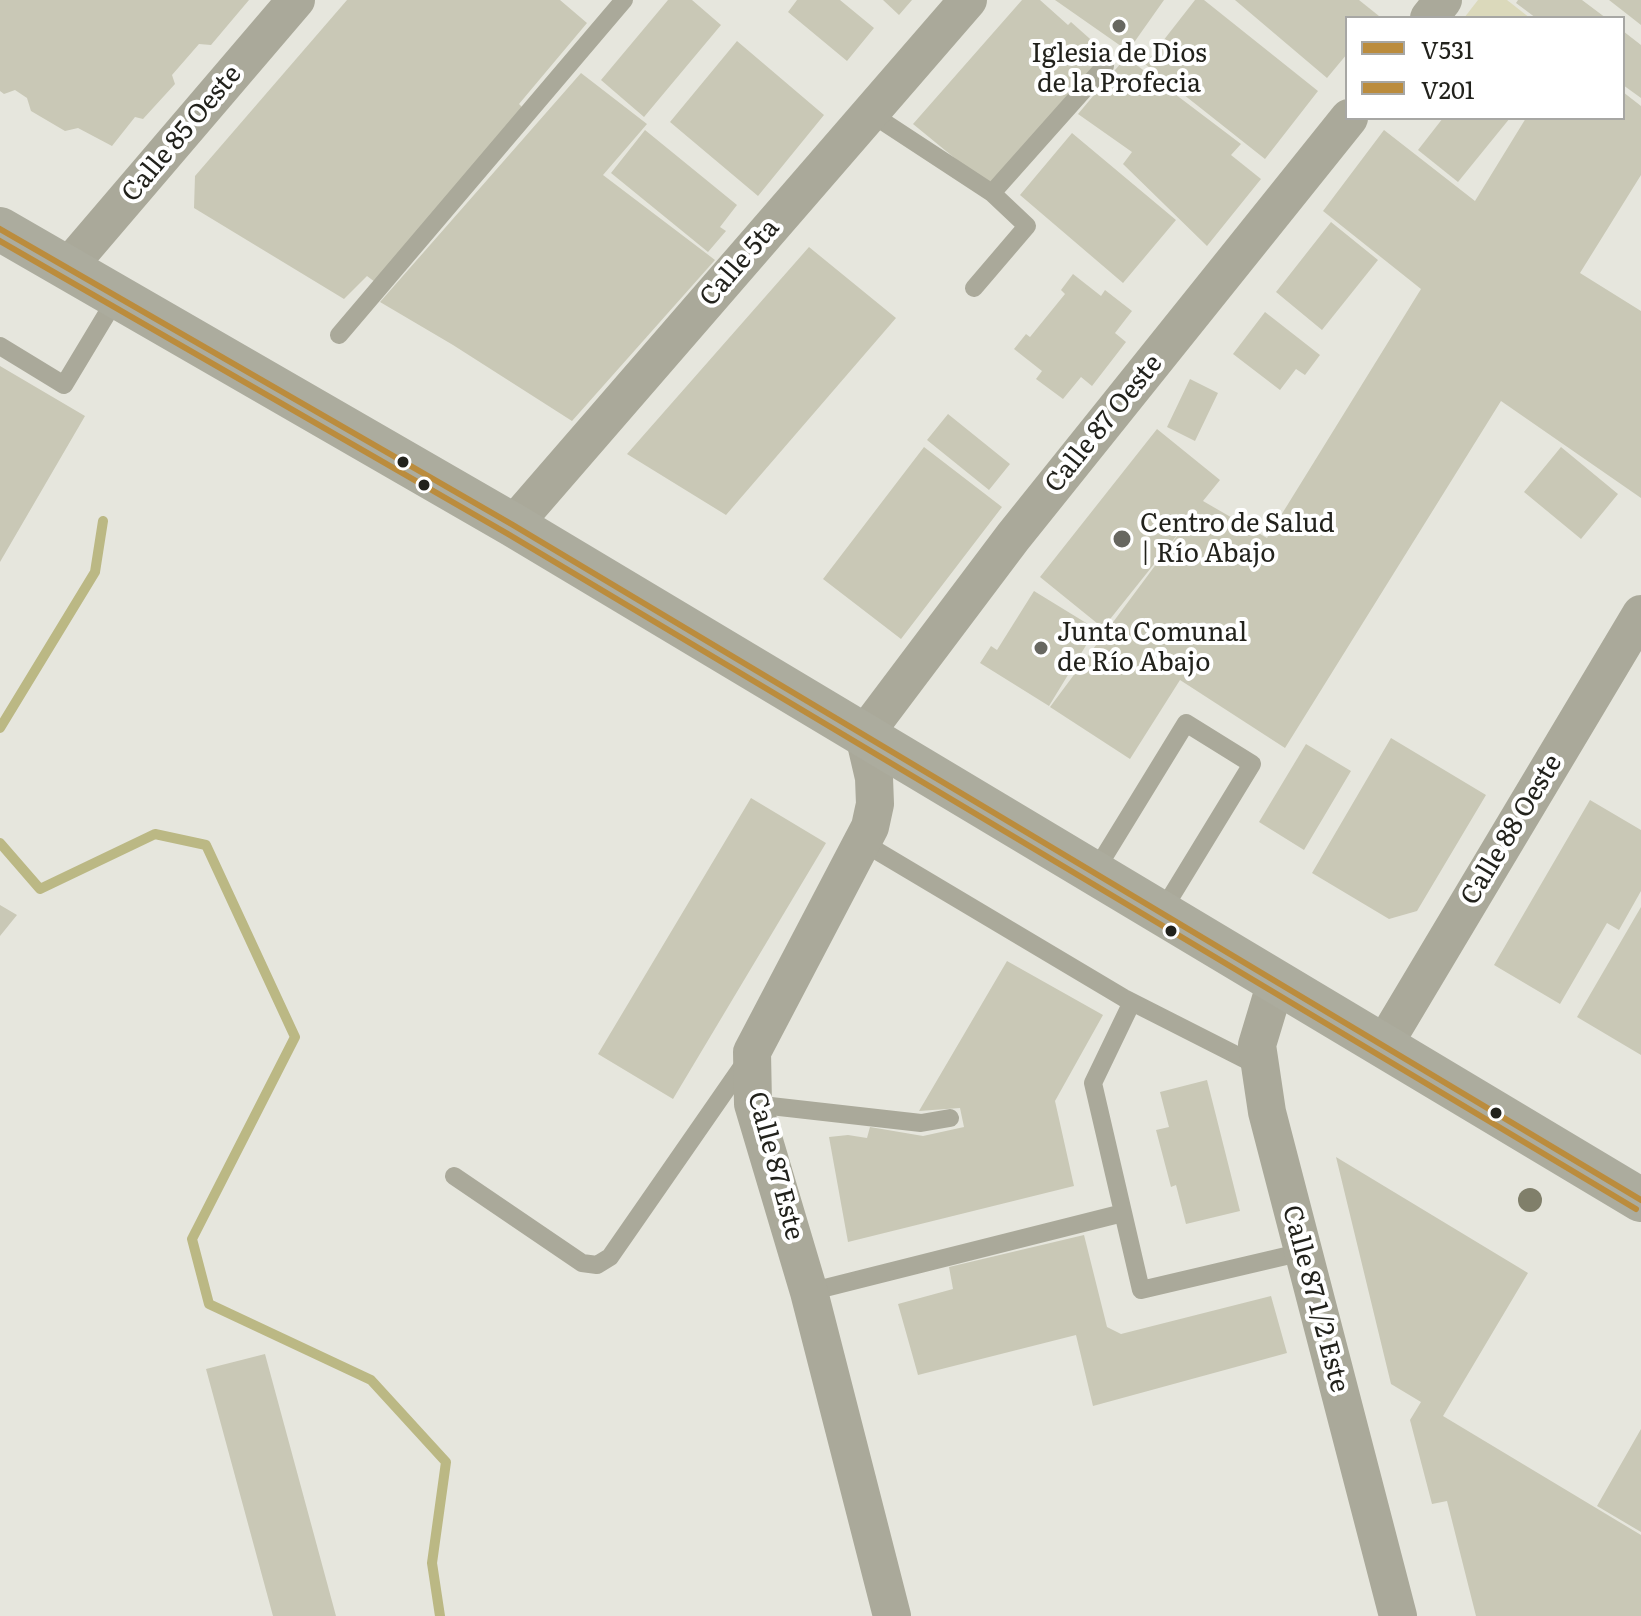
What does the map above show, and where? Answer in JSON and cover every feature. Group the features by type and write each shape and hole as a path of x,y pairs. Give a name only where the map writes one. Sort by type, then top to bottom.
{"main road":[{"path":"0,229 513,525 1641,1200"}],"street":[{"name":"Calle 85 Oeste","path":"67,268 296,0"},
{"name":"Calle 5ta","path":"513,525 968,0"},
{"path":"1431,16 1443,0"},
{"name":"Calle 87 Oeste","path":"864,735 1013,537 1347,120"},
{"name":"Calle 88 Oeste","path":"1383,1046 1641,614"},
{"name":"Calle 87 Este","path":"864,735 874,778 875,804 870,827 752,1052 753,1104 809,1292 892,1616"},
{"name":"Calle 87 1/2 Este","path":"1276,982 1257,1045 1267,1112 1398,1616"}],"lane":[{"path":"339,335 624,0"},
{"path":"992,193 1105,66"},
{"path":"870,113 992,193 1027,226 974,288"},
{"path":"0,346 64,385 117,297"},
{"path":"1094,873 1186,723 1252,764 1161,913"},
{"path":"862,842 1132,1002 1260,1067"},
{"path":"1132,1002 1093,1083 1141,1290 1303,1252"},
{"path":"454,1176 582,1263 597,1265 610,1257 752,1052"},
{"path":"753,1104 921,1123 950,1118"},
{"path":"809,1292 1123,1213"}],"shaded area":[{"path":"1478,0 1507,0 1527,16 1466,16"}],"building":[{"path":"0,0 249,0 211,45 199,44 172,75 175,84 143,119 135,117 112,146 78,128 65,131 31,111 27,98 15,90 4,94 0,91"},
{"path":"347,0 560,0 587,23 519,104 525,110 375,282 367,276 344,299 194,208 195,176"},
{"path":"668,0 692,0 721,25 644,117 601,80"},
{"path":"797,0 840,0 874,28 847,61 788,12"},
{"path":"883,0 912,0 899,15"},
{"path":"1022,0 1040,0 1107,54 990,187 913,124"},
{"name":"Iglesia de Dios de la Profecia","path":"1055,0 1164,0 1128,51"},
{"path":"1195,0 1204,0 1318,91 1265,159 1145,64"},
{"path":"1235,0 1359,0 1379,16 1345,16 1345,56 1327,78"},
{"path":"1518,0 1582,0 1603,16 1533,16 1516,3"},
{"path":"1609,0 1641,0 1641,25"},
{"path":"1625,33 1641,45 1641,98 1625,86"},
{"path":"737,41 824,115 758,196 670,122"},
{"path":"1126,57 1241,144 1231,155 1261,179 1207,246 1123,164 1132,152 1078,114"},
{"path":"581,73 647,124 603,175 715,260 572,421 380,302"},
{"path":"1625,94 1641,106 1641,175 1580,273 1641,311 1641,498 1501,401 1285,748 1180,680 1130,759 1050,707 1186,524 1103,628 1040,577 1157,429 1220,480 1203,501 1267,538 1421,289 1323,211 1384,130 1475,201 1525,120 1625,120"},
{"path":"1441,120 1508,120 1458,182 1418,150"},
{"path":"645,130 737,205 720,227 726,231 708,252 611,173"},
{"path":"1072,133 1176,220 1123,283 1020,195"},
{"path":"1331,222 1378,260 1322,330 1276,292"},
{"path":"809,247 896,318 726,515 627,454"},
{"path":"1073,274 1101,296 1105,290 1132,311 1115,333 1126,342 1092,386 1081,377 1063,399 1036,379 1042,371 1014,349 1026,334 1030,337 1065,294 1061,290"},
{"path":"1265,312 1320,355 1305,375 1296,369 1280,390 1233,354"},
{"path":"0,366 85,416 0,562"},
{"path":"1190,379 1218,393 1195,441 1167,427"},
{"path":"948,414 1010,464 989,490 927,440"},
{"path":"924,447 1002,507 901,639 823,579"},
{"path":"1561,447 1618,494 1581,539 1524,492"},
{"name":"Junta Comunal de Río Abajo","path":"1034,591 1096,629 1049,706 980,663 991,646 997,650"},
{"path":"1391,738 1486,795 1417,911 1389,919 1312,873"},
{"path":"1306,744 1351,771 1304,850 1259,822"},
{"path":"751,798 826,843 673,1099 598,1054"},
{"path":"1590,800 1641,830 1641,891 1619,930 1607,923 1560,1004 1494,965"},
{"path":"0,905 17,915 0,936"},
{"path":"1641,907 1641,1055 1577,1017"},
{"path":"1007,961 1103,1015 1055,1101 1074,1186 848,1242 829,1137 848,1135 867,1138 870,1127 923,1136 964,1127 960,1108 919,1111"},
{"path":"1207,1080 1240,1211 1186,1224 1176,1185 1171,1187 1156,1130 1169,1127 1160,1092"},
{"path":"1336,1157 1528,1273 1443,1416 1641,1535 1641,1616 1476,1616 1447,1501 1432,1504 1410,1420 1421,1402 1391,1384"},
{"path":"1084,1235 1107,1327 1121,1334 1271,1296 1287,1353 1093,1406 1076,1335 918,1375 898,1304 953,1289 949,1267"},
{"path":"265,1354 336,1616 273,1616 206,1369"},
{"path":"1641,1429 1641,1532 1597,1506"}],"waterway":[{"path":"0,728 95,572 103,521"},
{"path":"0,843 40,889 155,834 206,845 295,1037 192,1239 209,1304 371,1380 446,1462 432,1563 440,1616"}],"transit line":[{"name":"V531","path":"0,229 513,525 1641,1200"},
{"name":"V201","path":"0,241 508,534 1636,1209"}],"place":[{"name":"Iglesia de Dios de la Profecia","path":"1119,26"},
{"name":"Centro de Salud | Río Abajo","path":"1122,539"},
{"name":"Junta Comunal de Río Abajo","path":"1041,648"}]}
